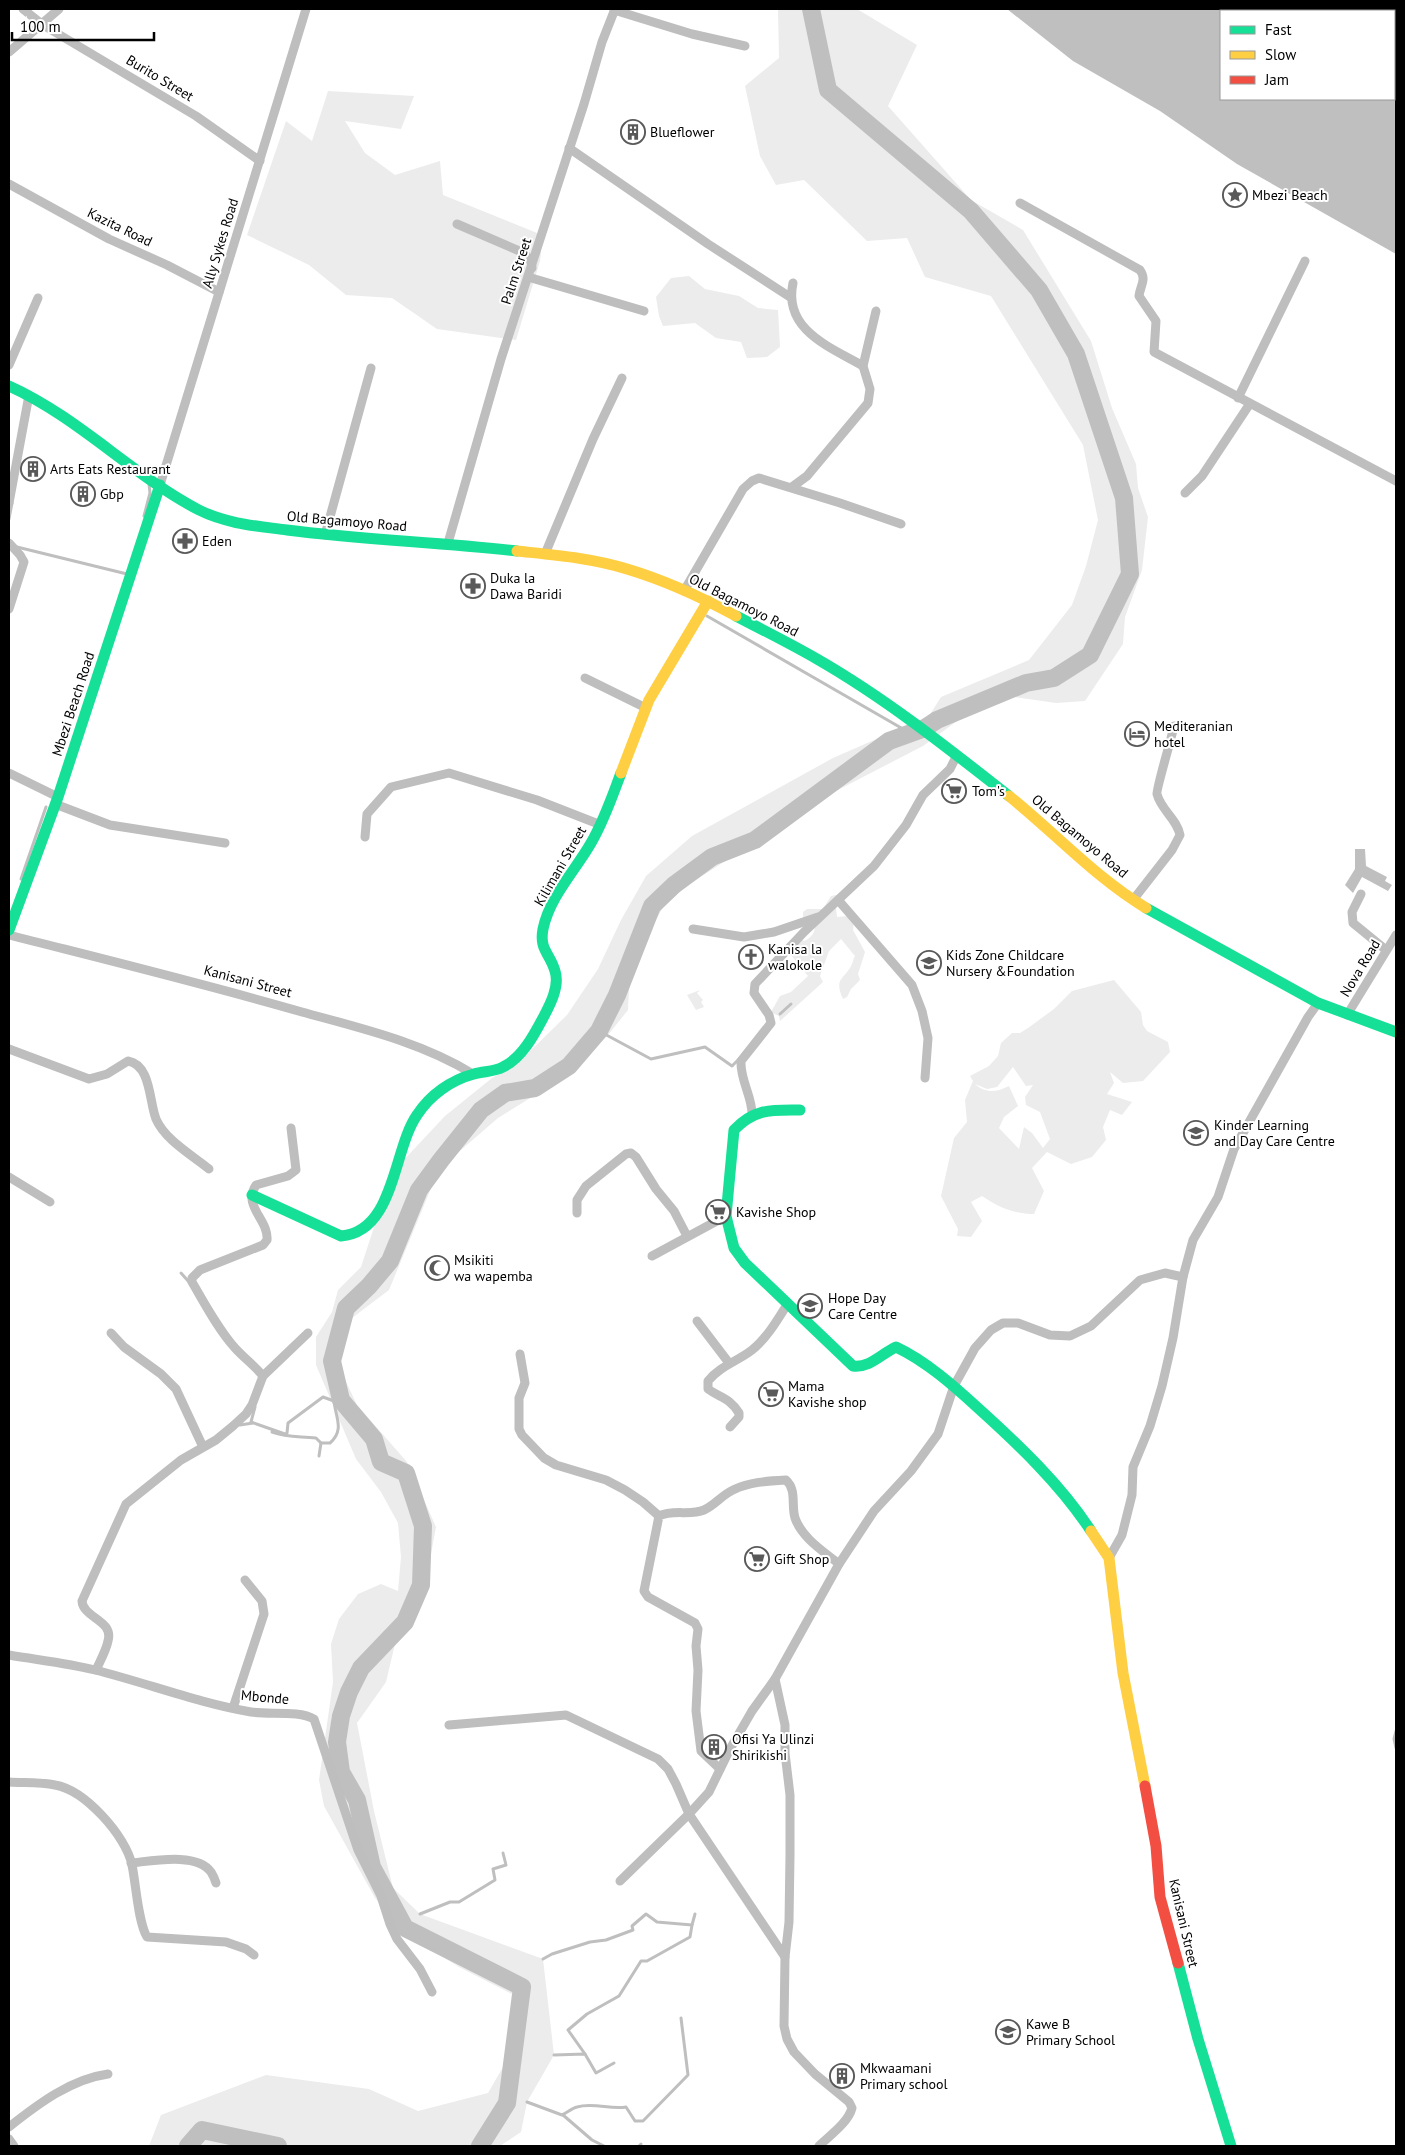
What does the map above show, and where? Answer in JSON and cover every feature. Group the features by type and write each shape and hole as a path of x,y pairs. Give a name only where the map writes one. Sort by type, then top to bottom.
{"street":[{"name":"Burito Street","path":"23,9 43,24 196,116 260,161"},
{"path":"9,52 59,9"},
{"name":"Ally Sykes Road","path":"160,485 306,9"},
{"path":"614,9 692,34 745,46"},
{"name":"Palm Street","path":"448,543 480,427 614,9"},
{"path":"568,148 708,244 790,297"},
{"name":"Kazita Road","path":"9,184 109,239 175,269 219,292"},
{"path":"1020,204 1140,270 1144,275 1144,283 1139,296 1156,321 1154,352 1249,405 1396,481"},
{"path":"457,224 524,253 530,261 530,272 644,311"},
{"path":"1238,398 1305,261"},
{"path":"793,283 790,297 794,312 803,327 814,337 864,366"},
{"path":"9,365 38,298"},
{"path":"792,487 806,476 868,403 870,389 864,366 876,312"},
{"path":"325,535 371,368"},
{"path":"545,554 593,439 622,378"},
{"name":"Old Bagamoyo Road","path":"9,386 29,396 96,439 160,485 200,510 235,523 325,535 448,543 545,554 627,569 708,601 817,659 865,689 957,755 1040,821 1101,876 1133,900 1183,930 1318,1003 1396,1032"},
{"path":"9,503 29,396"},
{"path":"1185,494 1202,476 1249,405"},
{"path":"684,591 743,489 759,478 792,487 901,524"},
{"name":"Mbezi Beach Road","path":"9,930 57,801 160,485"},
{"path":"9,543 24,562 9,609"},
{"name":"Kilimani Street","path":"252,1195 341,1236 348,1237 360,1231 376,1216 383,1204 399,1162 403,1140 412,1120 437,1091 473,1074 489,1072 506,1066 527,1044 547,1011 554,992 556,972 543,950 543,933 548,912 601,825 616,790 630,744 646,708 708,601"},
{"path":"586,678 646,708"},
{"path":"1133,900 1175,845 1180,835 1173,818 1157,794 1157,784 1163,771 1174,726"},
{"path":"752,1114 752,1103 747,1092 742,1061 771,1023 769,1015 754,993 753,988 758,978 880,860 906,825 922,796 950,769 957,755"},
{"path":"9,773 57,801 110,824 225,843"},
{"path":"365,837 367,814 391,787 449,773 537,800 601,825"},
{"path":"1361,894 1352,912 1353,923 1386,950"},
{"path":"839,901 912,985 922,1012 928,1038 925,1078"},
{"path":"693,928 744,937 774,932 820,916"},
{"name":"Kanisani Street","path":"9,935 245,996 380,1034 452,1061 473,1074"},
{"name":"Nova Road","path":"1347,1015 1396,935"},
{"path":"800,1110 752,1114 734,1130 726,1216 734,1248 745,1263 853,1366 860,1368 866,1366 886,1350 896,1347 907,1352 954,1386 1020,1446 1082,1516 1109,1558 1122,1534 1132,1494 1134,1467 1150,1426 1162,1386 1173,1338 1183,1277 1193,1240 1218,1197 1234,1148 1308,1017 1318,1003"},
{"path":"9,1048 89,1079 108,1074 128,1061 135,1062 143,1071 156,1119 163,1132 209,1169"},
{"path":"263,1376 228,1339 192,1282 194,1275 200,1270 263,1245 267,1240 268,1234 254,1208 252,1195 256,1185 288,1176 296,1170 291,1128"},
{"path":"577,1212 577,1200 586,1186 626,1154 631,1153 636,1157 674,1211 687,1236"},
{"path":"9,1177 50,1202"},
{"path":"652,1256 726,1216"},
{"path":"620,1881 709,1792 752,1711 775,1679 839,1564 874,1511 911,1471 938,1434 954,1386 975,1348 991,1330 1003,1323 1018,1323 1050,1335 1070,1336 1091,1326 1140,1280 1165,1273 1183,1277"},
{"path":"730,1427 739,1417 739,1412 722,1395 714,1394 708,1389 708,1381 730,1363 752,1350 772,1328 788,1303"},
{"path":"697,1321 730,1363"},
{"path":"111,1333 124,1347 161,1374 176,1389 203,1447"},
{"path":"96,1670 108,1641 108,1632 103,1623 85,1609 82,1601 122,1510 134,1496 181,1460 216,1440 246,1414 263,1376 308,1333"},
{"path":"520,1354 525,1382 519,1398 519,1429 522,1435 546,1459 556,1465 606,1480 643,1502 659,1516"},
{"path":"659,1516 676,1512 705,1510 732,1490 752,1484 786,1480 793,1490 795,1516 801,1530 839,1564"},
{"path":"659,1516 644,1591 648,1597 695,1623 698,1629 696,1646 698,1670 696,1711 701,1751 720,1769"},
{"name":"Kanisani Street","path":"1109,1558 1123,1673 1156,1846 1160,1897 1198,2040 1231,2146"},
{"path":"233,1708 264,1614 262,1601 245,1580"},
{"name":"Mbonde","path":"9,1655 96,1670 198,1700 233,1708 260,1713 309,1716 314,1719 358,1850 381,1896 397,1939 420,1969 432,1992"},
{"path":"775,1679 784,1725 790,1795 789,1922 785,1956 784,2026 787,2039 794,2052 814,2074 849,2102 852,2108 851,2113 819,2146"},
{"path":"449,1725 566,1716 658,1759 672,1776 689,1814 785,1956"},
{"path":"9,1782 55,1785 68,1789 100,1813 118,1835 132,1863 147,1937 153,1939 226,1942 246,1949 254,1955"},
{"path":"132,1863 172,1858 196,1863 212,1872 216,1883"},
{"path":"9,2127 61,2091 97,2075 108,2074"},
{"path":"9,2138 14,2146"}],"shaded area":[{"path":"778,9 857,9 917,45 888,106 971,200 1023,230 1091,341 1112,408 1136,464 1138,488 1148,517 1142,570 1125,617 1123,644 1085,701 1056,703 1014,697 968,713 923,746 834,792 669,897 630,965 628,1010 608,1035 564,1077 498,1118 439,1169 389,1290 352,1318 336,1347 339,1367 357,1405 407,1462 436,1527 426,1581 395,1644 386,1682 357,1723 374,1811 393,1888 420,1914 543,1959 554,2055 527,2102 521,2132 500,2146 149,2146 161,2115 266,2075 369,2089 418,2111 488,2093 514,2048 514,1995 459,1967 416,1940 375,1898 324,1806 319,1780 333,1682 331,1644 339,1619 358,1594 381,1584 398,1591 401,1557 398,1523 381,1492 356,1459 316,1365 316,1337 332,1312 338,1290 361,1267 376,1221 400,1164 445,1116 492,1078 519,1062 567,1015 598,969 621,920 646,876 692,836 833,758 929,716 941,697 1029,660 1072,605 1086,566 1098,520 1083,445 991,296 925,277 907,238 867,241 804,180 776,185 760,156 745,86 779,58"},
{"path":"1007,9 1396,9 1396,254 1237,164 1160,111 1073,61"},
{"path":"328,91 414,96 401,129 345,121 365,153 395,175 440,161 443,195 537,233 541,253 540,261 516,340 437,329 392,298 346,295 309,265 247,235 286,121 312,141"},
{"path":"689,276 705,289 739,296 758,308 778,310 780,347 767,357 747,358 741,342 716,338 695,323 663,326 659,316 656,297 671,278"},
{"path":"1355,849 1365,849 1366,866 1387,877 1385,881 1392,885 1388,891 1362,877 1353,893 1345,885 1355,869"},
{"path":"831,896 840,896 836,908 837,917 848,916 854,920 853,930 865,952 858,974 860,980 851,989 847,997 843,999 840,992 840,982 855,956 841,939 829,951 820,976 823,982 780,1021 779,1016 771,1012 780,996 791,992 808,976 791,955 789,947 799,938 804,941 806,940 814,932 815,927 803,918 803,912 807,909 823,909"},
{"path":"1114,980 1141,1012 1143,1025 1147,1031 1168,1042 1170,1052 1143,1081 1123,1083 1110,1072 1114,1083 1107,1094 1132,1102 1122,1115 1110,1110 1103,1127 1106,1140 1092,1157 1071,1164 1047,1152 1032,1168 1044,1191 1034,1214 1006,1209 982,1196 971,1202 982,1221 971,1237 957,1236 958,1229 941,1196 954,1138 967,1122 965,1100 973,1081 970,1076 989,1066 998,1056 1001,1043 1012,1033 1020,1033 1028,1028 1054,1009 1072,991","holes":["1013,1067 1026,1086 1033,1085 1025,1097 1026,1105 1040,1112 1050,1139 1043,1148 1032,1133 1024,1127 1019,1149 999,1128 1004,1117 1018,1106 1009,1086 1000,1090 987,1091 975,1084 987,1089 997,1087"]},
{"path":"700,990 697,993 703,1000 701,1002 704,1007 696,1010 687,995"}],"waterway":[{"path":"480,2146 507,2103 522,1987 405,1928 372,1867 357,1800 341,1772 337,1742 341,1716 349,1692 361,1668 405,1622 421,1585 423,1526 406,1473 381,1462 374,1439 341,1400 332,1361 346,1308 369,1286 390,1261 419,1190 481,1110 505,1093 535,1088 569,1066 599,1031 617,995 652,906 674,885 712,857 755,840 889,741 925,728 937,720 1026,683 1054,678 1090,655 1130,574 1124,498 1076,354 1039,290 971,211 828,90 811,9"},
{"path":"144,516 150,493 149,484"},
{"path":"9,519 12,503"},
{"path":"17,547 127,574"},
{"path":"707,616 910,733"},
{"path":"21,879 46,807"},
{"path":"780,1014 791,1004"},
{"path":"599,1031 651,1059 705,1047 732,1066 739,1059"},
{"path":"181,1273 189,1282"},
{"path":"319,1456 321,1443 330,1443 335,1438 337,1432 338,1422 334,1405 336,1382"},
{"path":"255,1407 251,1422 285,1434 287,1433 288,1423 323,1397 334,1401"},
{"path":"240,1425 253,1423"},
{"path":"272,1432 289,1436 316,1438 321,1443"},
{"path":"1396,1731 1394,1739 1396,1748"},
{"path":"420,1914 450,1902 459,1902 495,1880 493,1869 506,1865 503,1853"},
{"path":"543,1959 552,1954 590,1942 606,1940 633,1930 632,1926 646,1914 657,1922 692,1925 695,1914"},
{"path":"585,2054 568,2030 587,2014 619,1996 641,1961 647,1961 690,1937 692,1925"},
{"path":"527,2102 562,2115 583,2106 626,2107 635,2121 643,2121 688,2075 681,2018"},
{"path":"554,2055 585,2054 596,2073 614,2063"},
{"path":"563,2115 592,2140 604,2146"},
{"path":"188,2146 202,2130 278,2146"}],"traffic: fast":[{"path":"9,386 58,414 174,496 210,515 253,526 373,539 517,551"},
{"path":"9,930 58,797 160,485"},
{"path":"736,616 807,653 867,690 1009,796"},
{"path":"252,1195 341,1236 359,1231 372,1220 382,1205 409,1130 417,1115 428,1101 449,1084 474,1074 500,1069 522,1052 539,1025 555,989 555,971 542,942 546,917 557,895 596,835 621,773"},
{"path":"1146,908 1318,1003 1396,1032"},
{"path":"800,1110 772,1111 757,1114 734,1130 726,1216 734,1248 745,1263 853,1366 870,1363 896,1347 918,1359 939,1374 1039,1466 1091,1531"},
{"path":"1178,1963 1198,2039 1231,2146"}],"traffic: slow":[{"path":"517,551 614,565 655,578 736,616"},
{"path":"621,773 649,700 708,601"},
{"path":"1009,796 1110,883 1146,908"},
{"path":"1091,1531 1109,1558 1123,1673 1145,1786"}],"traffic: jam":[{"path":"1145,1786 1156,1846 1160,1897 1178,1963"}],"place":[{"name":"Blueflower","path":"633,132"},
{"name":"Mbezi Beach","path":"1235,195"},
{"name":"Arts Eats Restaurant","path":"33,469"},
{"name":"Gbp","path":"83,494"},
{"name":"Eden","path":"185,541"},
{"name":"Duka la Dawa Baridi","path":"473,586"},
{"name":"Mediteranian hotel","path":"1137,734"},
{"name":"Tom's","path":"954,791"},
{"name":"Kanisa la walokole","path":"751,957"},
{"name":"Kids Zone Childcare Nursery &Foundation","path":"929,963"},
{"name":"Kinder Learning and Day Care Centre","path":"1196,1133"},
{"name":"Kavishe Shop","path":"718,1212"},
{"name":"Msikiti wa wapemba","path":"437,1268"},
{"name":"Hope Day Care Centre","path":"810,1306"},
{"name":"Mama Kavishe shop","path":"771,1394"},
{"name":"Gift Shop","path":"757,1559"},
{"name":"Ofisi Ya Ulinzi Shirikishi","path":"714,1747"},
{"name":"Kawe B Primary School","path":"1008,2032"},
{"name":"Mkwaamani Primary school","path":"842,2076"}]}
